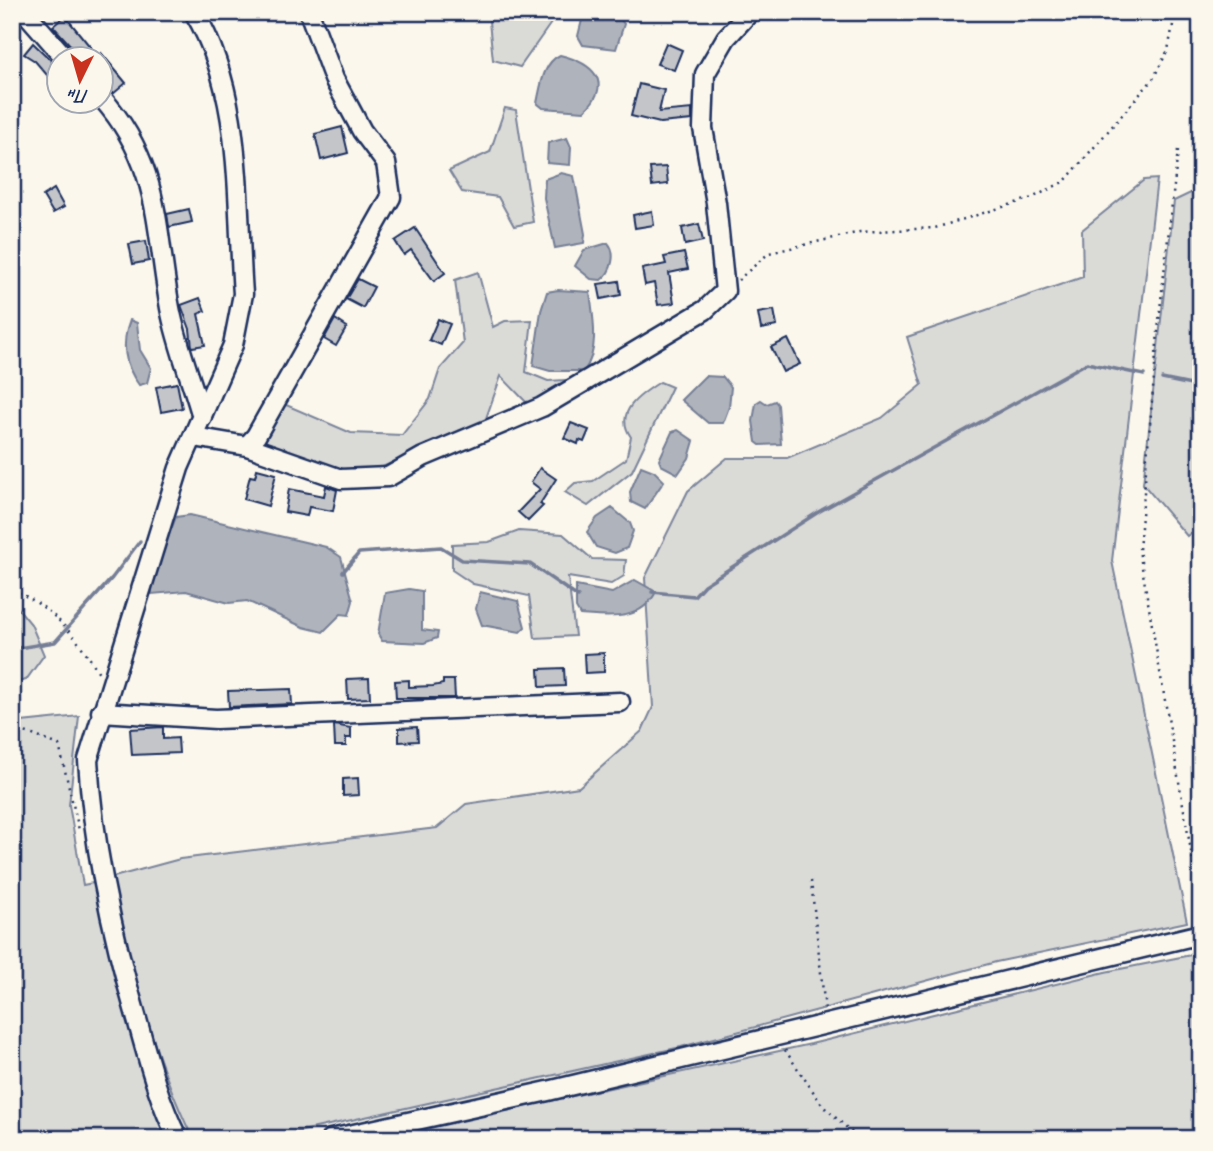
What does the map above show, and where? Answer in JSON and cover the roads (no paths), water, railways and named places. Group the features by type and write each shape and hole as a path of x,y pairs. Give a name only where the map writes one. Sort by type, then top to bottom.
{"street":[{"path":"25,12 55,46"},
{"path":"178,1139 161,1105 106,896 90,808 88,760 156,534 179,468 233,345 243,294 231,112 212,43 194,12"},
{"path":"247,446 256,436 391,197 386,163 362,131 334,79 309,12"},
{"path":"194,437 247,446 341,479 388,477 423,457 542,407 705,310 725,291 716,204 702,128 705,75 726,38 750,12"},
{"path":"114,116 142,158 156,202 171,310 202,416"},
{"path":"102,712 216,719 620,702"},
{"path":"331,1139 1201,934"}],"waterway":[{"path":"652,592 694,596 704,585 820,511 1087,363 1144,375"},
{"path":"1162,379 1201,387"},
{"path":"12,649 55,642 112,578 140,541"},
{"path":"343,572 359,553 441,547 462,560 530,564 578,597"}]}
